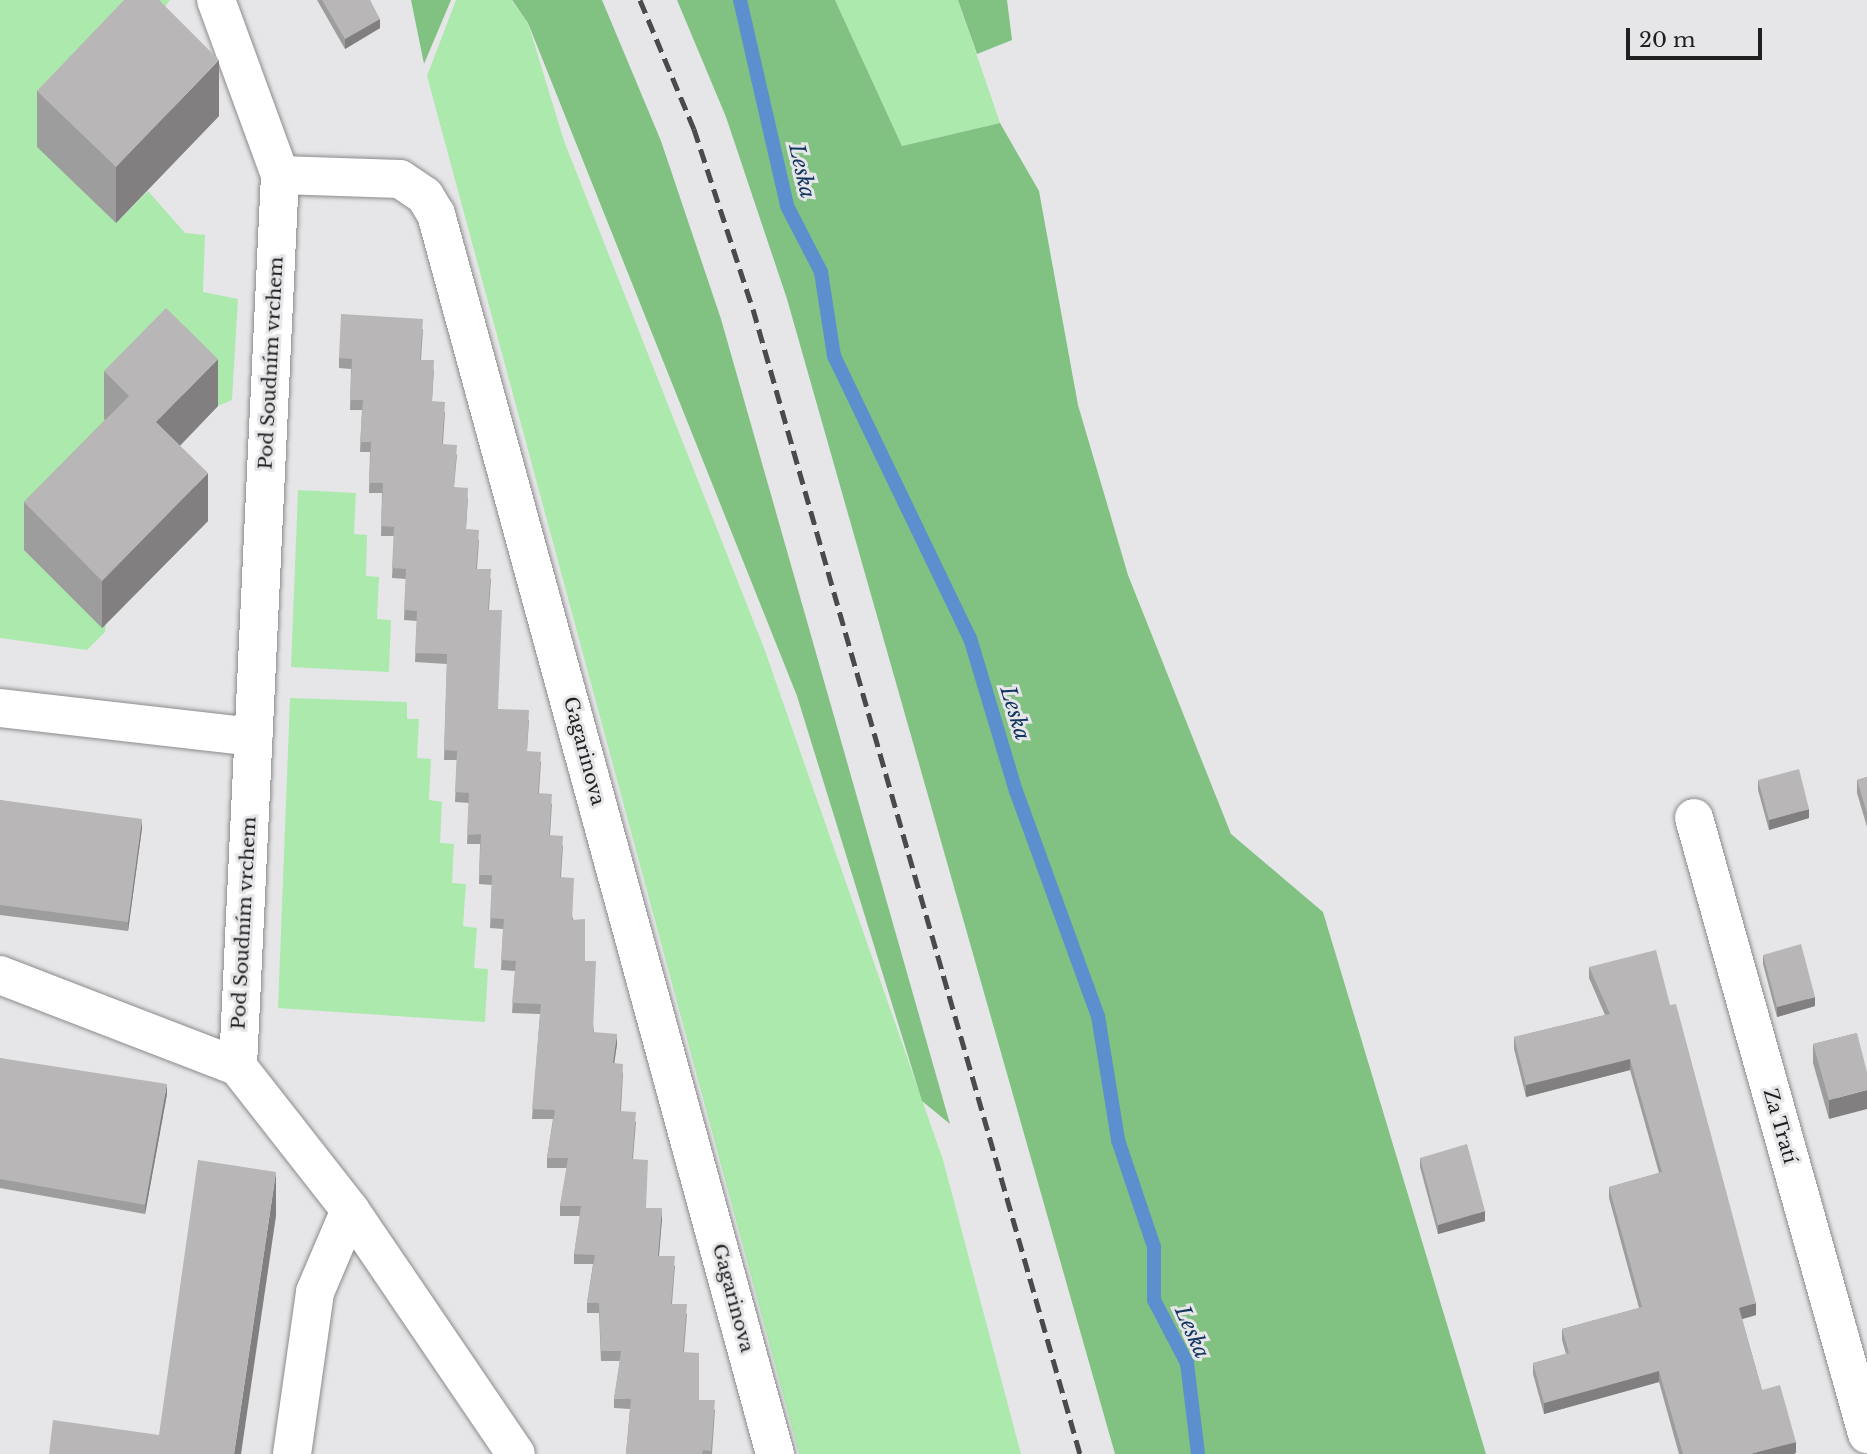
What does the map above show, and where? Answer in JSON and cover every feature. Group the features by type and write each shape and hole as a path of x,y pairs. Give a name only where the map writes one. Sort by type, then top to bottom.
{"street":[{"name":"Pod Soudním vrchem","path":"216,0 280,175 238,1067"},
{"name":"Gagarinova","path":"280,175 400,179 425,196 436,214 775,1454"},
{"path":"0,708 253,737"},
{"name":"Za Tratí","path":"1694,818 1867,1434"},
{"path":"0,975 238,1067 350,1210 516,1454"},
{"path":"292,1454 315,1292 350,1210"}],"green space":[{"path":"0,0 170,0 141,38 116,223 148,191 185,233 205,235 203,292 238,299 232,400 218,406 166,356 129,444 105,632 87,650 0,638"},
{"path":"411,0 451,0 424,64"},
{"path":"456,0 511,0 528,23 564,141 764,648 943,1160 1021,1454 799,1454 427,76"},
{"path":"512,0 602,0 661,141 721,319 950,1124 922,1101 797,696 528,23"},
{"path":"677,0 835,0 902,146 1000,123 1039,191 1078,405 1128,575 1231,834 1323,912 1486,1454 1115,1454 787,299 726,117"},
{"path":"835,0 958,0 1000,123 902,146"},
{"path":"958,0 1007,0 1012,40 977,54"},
{"path":"298,490 356,493 354,534 367,535 366,576 379,577 377,619 391,620 389,672 291,667"},
{"path":"290,698 407,702 407,719 419,719 417,758 431,759 429,800 442,802 440,843 454,844 452,883 466,884 463,926 477,928 474,968 488,969 485,1022 278,1008"}],"building":[{"path":"124,0 159,0 219,60 116,167 37,91"},
{"path":"322,0 370,0 380,19 345,39"},
{"path":"166,308 218,359 156,422 208,473 102,581 24,502 129,396 104,371"},
{"path":"341,314 423,319 420,360 434,360 432,401 445,402 442,444 457,445 454,487 468,488 466,529 479,530 476,569 491,569 488,610 502,610 498,709 529,710 527,751 541,752 538,793 552,794 549,835 563,836 560,877 574,878 572,920 585,919 585,961 596,961 593,1032 617,1034 613,1063 623,1064 620,1111 636,1112 632,1159 648,1160 646,1208 662,1208 658,1256 675,1256 671,1304 687,1304 683,1352 699,1353 699,1400 715,1400 711,1451 703,1450 702,1454 626,1454 631,1399 614,1399 621,1351 601,1351 599,1303 587,1303 595,1255 574,1254 581,1206 560,1206 568,1158 547,1158 555,1110 532,1109 541,1004 512,1003 516,961 501,960 504,919 490,918 492,875 479,875 481,834 467,835 469,793 455,792 457,751 444,750 447,654 415,653 417,611 404,610 406,569 392,568 394,527 381,526 383,483 369,483 371,442 360,442 363,400 350,400 352,359 339,358"},
{"path":"1799,769 1809,809 1769,820 1758,780"},
{"path":"1867,777 1867,813 1857,780"},
{"path":"0,800 142,819 128,922 0,905"},
{"path":"1801,944 1815,997 1777,1007 1763,955"},
{"path":"1656,950 1670,1005 1676,1004 1756,1303 1739,1308 1762,1390 1780,1385 1796,1442 1750,1454 1683,1454 1659,1371 1544,1403 1533,1363 1569,1353 1562,1329 1642,1307 1609,1187 1662,1172 1630,1059 1526,1085 1514,1037 1610,1014 1589,967"},
{"path":"1857,1033 1867,1072 1867,1090 1829,1100 1813,1044"},
{"path":"0,1058 167,1084 145,1205 0,1179"},
{"path":"1467,1144 1485,1211 1438,1225 1420,1158"},
{"path":"198,1160 276,1172 234,1454 49,1454 53,1420 159,1435"}],"waterway":[{"name":"Leska","path":"740,0 787,206 821,272 834,356 970,638 1016,791 1098,1016 1118,1140 1154,1247 1154,1300 1187,1363 1198,1454"}],"railway":[{"path":"640,0 694,129 753,309 1080,1454"}]}
